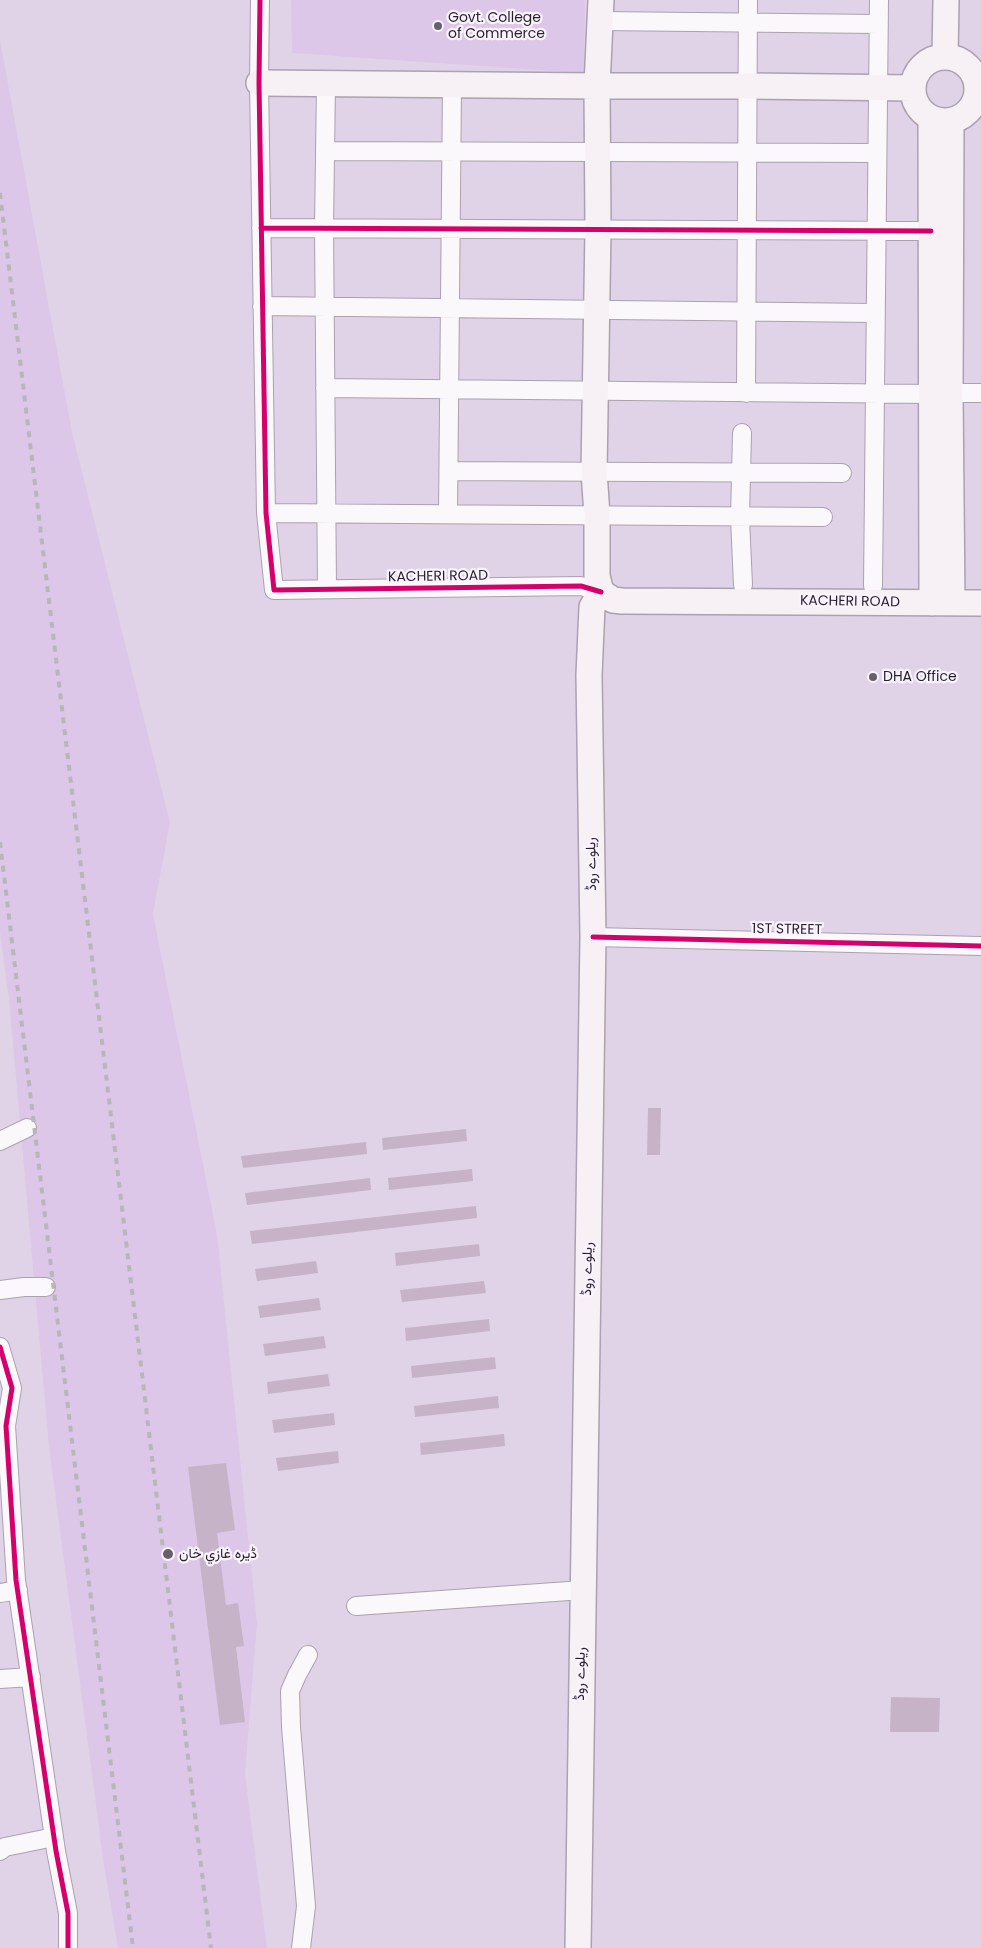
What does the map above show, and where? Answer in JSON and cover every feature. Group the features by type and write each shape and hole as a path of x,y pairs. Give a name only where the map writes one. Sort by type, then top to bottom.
{"street":[{"path":"260,0 259,83 266,513 740,518 823,517"},
{"path":"746,392 748,0"},
{"path":"873,586 879,0"},
{"path":"945,57 946,0"},
{"path":"602,592 597,576 597,515 594,472 598,229 597,86 601,11 748,23 878,24"},
{"path":"945,57 965,64 972,73 979,90 973,104 966,113 941,120 919,108 912,88 919,70 926,63 945,57"},
{"path":"259,83 912,88"},
{"path":"326,83 324,227 327,589"},
{"path":"448,514 452,85"},
{"path":"941,120 931,231 941,394"},
{"path":"941,120 942,594"},
{"path":"325,150 877,153"},
{"path":"262,228 931,231"},
{"path":"262,306 875,313"},
{"path":"325,388 875,394 981,393"},
{"path":"742,432 740,518 743,585"},
{"path":"448,470 842,474"},
{"name":"KACHERI ROAD","path":"266,513 274,590 581,586 602,592 613,600 622,601 942,594 981,586"},
{"name":"KACHERI ROAD","path":"602,592 622,589 743,585 873,586 942,594 981,604"},
{"name":"ریلوے روڈ","path":"578,1948 594,937 589,675 592,607 602,592"},
{"name":"1ST STREET","path":"594,937 981,946"},
{"path":"0,1141 27,1128"},
{"path":"0,1290 46,1287"},
{"path":"0,1347 12,1388 4,1441 6,1501 54,1837 68,1913 68,1948"},
{"path":"0,1593 18,1590"},
{"path":"356,1606 583,1590"},
{"path":"300,1948 306,1906 291,1726 290,1691 308,1655"},
{"path":"0,1680 31,1677"},
{"path":"0,1852 5,1847 54,1837"}],"shaded area":[{"name":"Govt. College of Commerce","path":"291,0 585,0 584,73 292,53"},
{"path":"0,40 72,432 170,822 153,914 217,1234 257,1624 245,1774 267,1948 118,1948 104,1866 49,1447 9,1000 0,932"}],"building":[{"path":"648,1108 661,1108 660,1155 647,1155"},
{"path":"466,1129 467,1141 383,1150 382,1138"},
{"path":"366,1142 367,1154 243,1168 241,1156"},
{"path":"472,1169 473,1181 389,1190 388,1178"},
{"path":"370,1178 371,1190 247,1205 245,1193"},
{"path":"476,1206 477,1218 252,1244 250,1231"},
{"path":"479,1244 480,1256 396,1266 395,1253"},
{"path":"316,1261 318,1273 257,1281 255,1269"},
{"path":"484,1281 486,1293 402,1302 400,1290"},
{"path":"319,1298 321,1310 260,1318 258,1306"},
{"path":"489,1319 490,1331 406,1341 405,1328"},
{"path":"324,1336 326,1348 265,1356 263,1344"},
{"path":"495,1357 496,1369 412,1378 411,1366"},
{"path":"328,1374 330,1386 268,1394 267,1382"},
{"path":"498,1396 499,1408 415,1417 414,1406"},
{"path":"334,1413 335,1425 274,1433 272,1420"},
{"path":"504,1434 505,1446 421,1455 420,1443"},
{"path":"338,1451 339,1463 278,1471 276,1458"},
{"path":"226,1463 235,1530 217,1533 226,1605 238,1603 244,1646 236,1647 245,1722 220,1725 188,1467"},
{"path":"891,1697 940,1698 939,1732 890,1732"}],"railway":[{"path":"0,193 211,1948"},
{"path":"0,842 133,1948"}],"cycle path":[{"path":"260,0 259,83 266,513 274,590 581,586 601,592"},
{"path":"261,228 931,231"},
{"path":"593,937 981,946"},
{"path":"0,1347 12,1388 6,1426 16,1580 56,1851 68,1913 68,1948"}],"place":[{"name":"Govt. College of Commerce","path":"438,26"},
{"name":"DHA Office","path":"873,677"},
{"name":"ڈيره غازي خان","path":"168,1554"}]}
